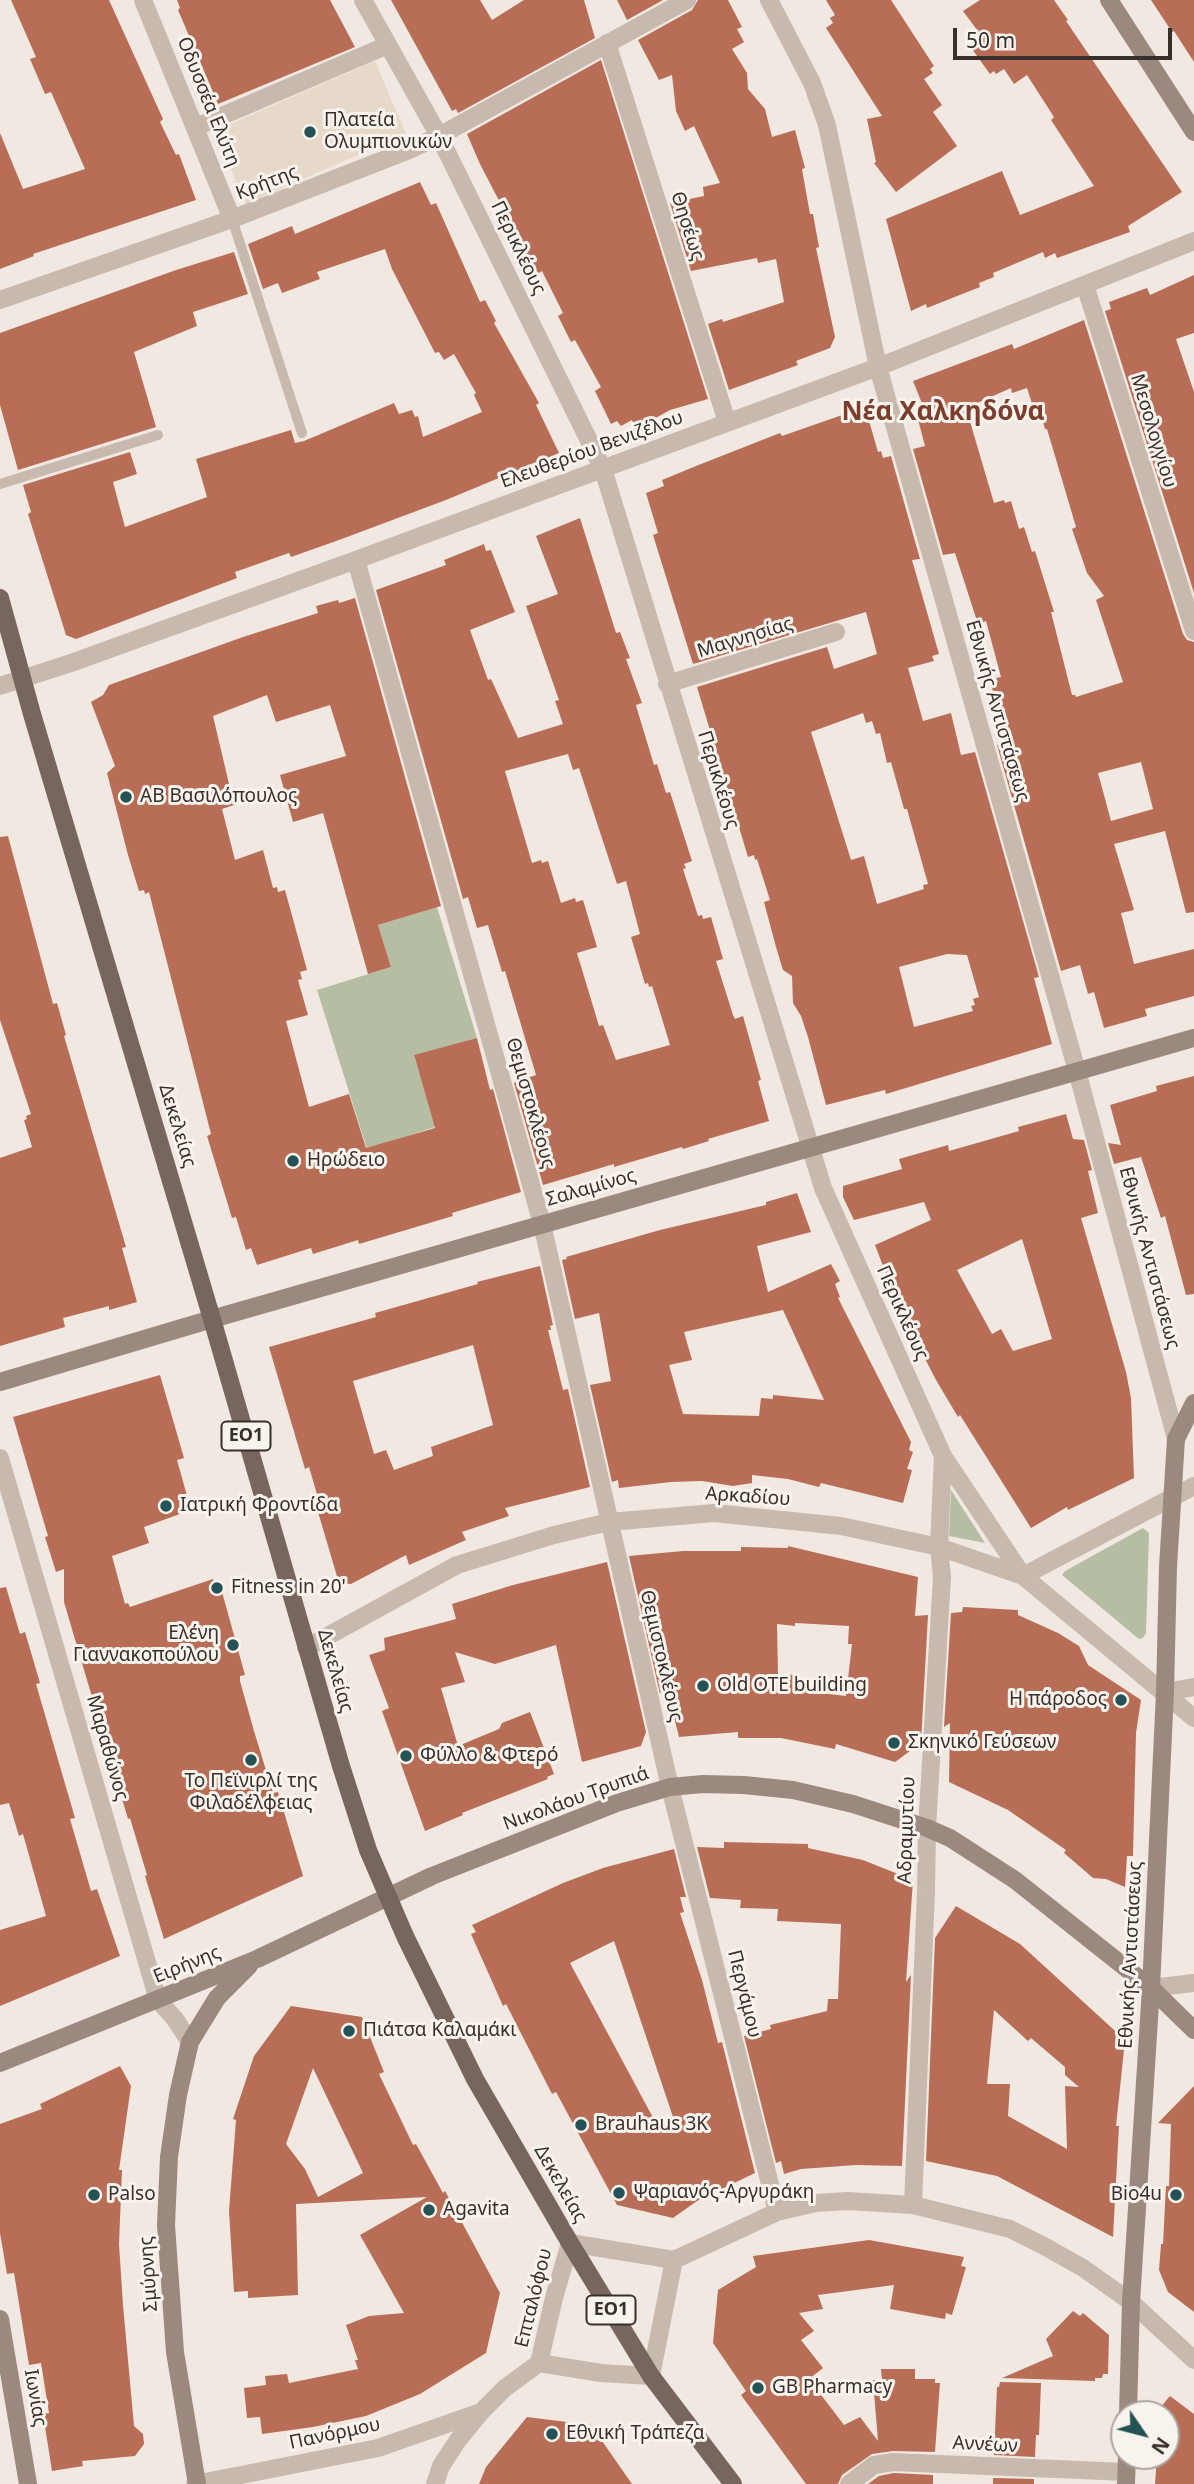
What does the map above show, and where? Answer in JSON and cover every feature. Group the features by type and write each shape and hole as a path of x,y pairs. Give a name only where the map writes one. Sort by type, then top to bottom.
{"main road":[{"name":"Δεκελείας","path":"0,598 306,1648 368,1850 387,1897 475,2079 651,2376 733,2484"}],"street":[{"name":"Οδυσσέα Ελύτη","path":"144,0 232,219"},
{"name":"Περικλέους","path":"363,0 439,136 603,469 823,1188 943,1456 1023,1576"},
{"name":"Κρήτης","path":"0,300 232,219 409,150 687,0"},
{"name":"Εθνικής Αντιστάσεως","path":"769,0 812,83 827,125 878,367 1077,1071 1176,1439 1151,1988 1130,2302 1128,2400"},
{"path":"1109,0 1194,132"},
{"name":"Θησέως","path":"607,43 727,422"},
{"path":"197,127 388,46"},
{"name":"Ελευθερίου Βενιζέλου","path":"0,686 356,560 878,367 1194,241"},
{"name":"Μεσολογγίου","path":"1085,285 1194,631"},
{"name":"Θεμιστοκλέους","path":"356,560 542,1224 670,1787"},
{"name":"Μαγνησίας","path":"667,684 836,632"},
{"name":"Σαλαμίνος","path":"0,1382 1194,1038"},
{"path":"1176,1439 1194,1403"},
{"name":"Αδραμυτίου","path":"913,2205 927,1828 942,1577 939,1547 943,1456"},
{"name":"Μαραθώνος","path":"0,1458 158,2000 190,2042"},
{"path":"1023,1576 1194,1486"},
{"name":"Αρκαδίου","path":"306,1648 457,1565 609,1521 714,1513 841,1526 939,1547 1023,1576 1194,1718"},
{"path":"1165,1692 1194,1686"},
{"name":"Νικολάου Τρυπιά","path":"387,1897 432,1876 617,1803 670,1787 744,1785 793,1790 853,1804 950,1838 1015,1880 1151,1988 1194,2030"},
{"name":"Περγάμου","path":"670,1787 777,2212"},
{"name":"Ειρήνης","path":"0,2063 257,1959 387,1897"},
{"name":"Σμύρνης","path":"196,2484 176,2352 166,2225 169,2157 178,2095 190,2042 217,1998 257,1959"},
{"path":"1151,1988 1194,1983"},
{"path":"570,2243 674,2260 777,2212 817,2203 847,2201 913,2205 1010,2229 1083,2269 1130,2302 1194,2360"},
{"name":"Επταλόφου","path":"435,2484 441,2466 481,2412 505,2388 540,2362 570,2243"},
{"path":"651,2376 674,2260"},
{"name":"Ιωνίας","path":"0,2319 28,2484"},
{"name":"Επταλόφου","path":"540,2362 601,2373 651,2376"},
{"name":"Πανόρμου","path":"196,2484 378,2448 481,2412"},
{"name":"Αννέων","path":"849,2484 874,2465 894,2462 1126,2471"}],"lane":[{"path":"232,219 302,433"},
{"path":"0,484 158,435"}],"green space":[{"path":"437,907 477,1038 414,1056 435,1127 367,1149 317,990 391,967 378,925"},
{"path":"951,1490 985,1543 949,1536"},
{"path":"1143,1528 1149,1533 1146,1633 1139,1639 1062,1575"}],"shaded area":[{"name":"Πλατεία Ολυμπιονικών","path":"375,61 406,134 246,204 214,131"}],"building":[{"path":"11,0 109,0 163,119 160,122 176,155 179,154 196,200 33,254 34,256 0,269 0,133 23,189 85,169 51,92 45,94 30,59 36,57"},
{"path":"177,0 330,0 355,47 218,104 178,10 180,8"},
{"path":"391,0 480,0 492,20 524,0 584,0 595,38 458,113 456,109 452,111"},
{"path":"617,0 663,0 627,20"},
{"path":"698,0 728,0 742,27 737,29 744,42 732,49 747,73 748,89 765,109 772,137 795,130 805,168 802,169 819,247 816,248 835,337 830,348 796,361 798,365 729,390 708,324 722,319 723,322 784,302 776,259 758,263 757,258 691,271 670,203 704,196 703,187 720,183 694,126 685,131 676,111 672,75 659,80 638,40 692,10"},
{"path":"826,0 891,0 934,66 930,69 933,73 924,79 942,105 933,112 957,146 896,192 874,163 876,162 867,119 882,116 826,28 833,23 830,18 835,15"},
{"path":"980,0 1054,0 1182,192 1128,226 1130,232 1057,258 1055,253 1045,258 1043,252 993,273 994,277 979,283 980,287 927,308 926,304 911,311 886,219 1002,171 1020,215 1094,186 1051,120 1054,117 1027,75 1014,84 1004,69 990,74 972,49 976,46 975,43 983,38 963,11"},
{"path":"1151,0 1194,0 1194,62 1174,31 1172,32"},
{"path":"601,60 708,399 670,410 636,429 632,420 621,426 617,421 611,424 595,391 601,387 575,340 571,342 558,316 563,313 542,271 537,274 467,134"},
{"path":"420,182 431,205 436,203 480,302 485,300 496,321 494,323 539,403 536,405 559,453 446,500 339,540 291,557 289,553 235,572 237,578 76,639 66,635 28,514 31,512 23,485 130,452 137,474 113,482 125,527 207,497 196,459 291,430 295,443 304,441 394,403 399,414 412,410 415,417 418,416 423,437 482,412 474,395 476,393 454,354 444,360 439,352 435,353 392,269 385,249 317,272 320,279 282,293 278,283 263,289 248,244 292,226 295,234"},
{"path":"234,252 248,294 193,312 197,326 134,352 156,427 18,470 0,405 0,333"},
{"path":"1194,275 1194,333 1176,339 1194,392 1194,593 1105,311 1111,309 1109,302 1147,288 1150,295"},
{"path":"1084,320 1183,634 1187,640 1194,642 1194,912 1186,913 1165,831 1114,844 1134,910 1121,913 1134,964 1194,949 1194,996 1145,1009 1147,1016 1104,1028 1094,992 1088,994 1080,965 1061,971 997,745 1007,743 991,684 998,682 996,678 1001,677 986,621 978,624 955,553 943,555 913,449 925,446 915,408 923,406 913,381 1012,344 1014,349","holes":["1011,388 1012,393 1027,388 1037,419 1042,418 1047,429 1076,527 1072,529 1087,573 1104,596 1096,600 1123,682 1076,697 1072,695 1051,612 1054,612 1035,551 1032,552 1024,527 1019,529 1011,501 994,503 966,408","1141,762 1153,809 1111,821 1098,773"]},
{"path":"865,407 878,452 881,451 883,458 891,456 920,559 912,560 939,654 932,656 934,661 908,668 923,721 951,713 961,755 975,752 1039,977 1034,978 1052,1044 886,1094 885,1090 826,1105 808,1037 793,1003 792,976 783,970 776,947 764,902 770,900 757,859 755,860 754,855 748,857 697,687 827,647 834,669 877,654 866,612 693,664 653,535 658,533 646,493 664,486 662,480 780,433 782,436","holes":["863,713 866,723 872,721 876,734 880,733 887,763 891,762 904,809 907,809 928,884 923,885 924,889 877,904 864,856 851,860 811,732","947,954 967,955 979,997 973,999 973,1011 914,1027 899,967"]},
{"path":"580,518 616,633 620,632 630,658 626,659 642,703 636,705 654,765 657,764 666,793 670,792 692,861 684,864 686,868 683,869 698,916 702,915 703,919 711,917 723,959 716,961 733,1015 735,1019 743,1016 769,1121 683,1149 682,1147 614,1167 614,1164 543,1185 514,1083 536,1075 505,971 502,972 488,925 477,928 468,897 463,899 376,590 446,565 444,560 484,544 486,551 491,550 515,612 470,630 488,680 491,679 518,738 563,724 555,701 559,700 526,606 558,594 536,536","holes":["568,754 573,770 579,768 617,884 626,881 640,934 631,937 645,984 652,986 670,1045 616,1060 603,1025 599,1026 577,953 597,947 583,900 576,902 575,898 561,903 548,861 532,863 505,771"]},
{"path":"355,598 441,906 378,925 391,967 368,974 323,813 293,822 280,775 346,756 330,705 276,722 267,695 213,716 234,805 222,809 235,860 263,850 273,888 277,887 278,892 285,890 307,970 300,972 302,979 298,980 308,1015 286,1021 309,1107 349,1094 366,1148 435,1128 414,1055 477,1038 521,1192 359,1244 358,1240 313,1254 311,1248 257,1265 251,1248 246,1250 236,1217 232,1218 207,1136 211,1134 149,892 145,894 144,890 139,891 128,855 107,773 115,766 91,702 103,695 109,685 318,613 316,606"},
{"path":"8,836 53,1004 57,1003 66,1035 64,1036 126,1247 122,1248 137,1302 63,1318 65,1327 0,1346 0,1158 32,1147 24,1120 31,1114 0,1020 0,837"},
{"path":"1194,1076 1194,1294 1186,1295 1165,1216 1161,1218 1141,1157 1114,1164 1108,1143 1121,1145 1110,1105 1157,1091 1156,1086"},
{"path":"1066,1114 1073,1139 1084,1140 1092,1170 1088,1171 1098,1213 1081,1218 1126,1372 1131,1398 1134,1478 1068,1510 1067,1507 1031,1528 936,1380 899,1308 875,1245 931,1220 924,1202 854,1220 843,1197 843,1186 902,1169 899,1159 948,1145 949,1151 1019,1131 1018,1127","holes":["1022,1239 1052,1339 1013,1351 1001,1329 992,1334 957,1270"]},
{"path":"797,1193 811,1232 757,1246 768,1292 831,1264 840,1281 835,1284 840,1297 838,1298 911,1442 909,1450 913,1452 907,1469 912,1470 903,1503 821,1483 819,1487 788,1479 752,1475 752,1483 733,1486 702,1481 619,1488 618,1480 612,1482 590,1385 611,1381 599,1313 575,1319 562,1260 660,1230 766,1205 766,1202","holes":["783,1310 824,1400 773,1395 773,1399 761,1398 759,1416 683,1414 669,1365 692,1360 684,1332"]},
{"path":"540,1266 553,1325 550,1326 551,1330 548,1330 563,1390 568,1389 590,1487 505,1508 509,1516 462,1532 466,1540 409,1565 406,1555 351,1584 339,1583 318,1512 322,1511 309,1467 305,1469 269,1347 376,1317 375,1313 478,1284 477,1282","holes":["473,1345 493,1425 431,1447 433,1456 394,1470 386,1450 374,1454 353,1381"]},
{"path":"160,1375 184,1458 177,1460 191,1510 144,1527 149,1543 112,1556 125,1604 128,1603 130,1607 213,1579 214,1583 219,1581 245,1675 240,1676 240,1681 254,1731 273,1793 278,1792 303,1876 164,1939 64,1602 64,1569 56,1572 13,1417"},
{"path":"741,1547 788,1548 918,1577 915,1616 928,1615 921,1743 895,1762 836,1744 835,1749 781,1738 738,1738 738,1732 679,1737 665,1680 660,1694 629,1556 683,1551 741,1551","holes":["777,1624 849,1626 848,1644 852,1644 846,1696 794,1690 795,1675 778,1674"]},
{"path":"607,1562 646,1732 641,1746 582,1762 556,1645 495,1664 455,1652 465,1682 441,1688 458,1746 499,1729 502,1723 530,1712 554,1774 547,1777 548,1779 462,1813 463,1815 425,1831 382,1711 389,1708 369,1655 385,1650 384,1638 456,1619 452,1604 513,1585"},
{"path":"6,1587 20,1634 25,1632 40,1683 36,1684 75,1818 70,1819 91,1891 97,1889 120,1956 0,2006 0,1930 46,1916 23,1834 19,1836 9,1803 0,1805 0,1588"},
{"path":"963,1607 1018,1610 1018,1615 1079,1646 1088,1665 1141,1700 1136,1733 1133,1856 1127,1856 1125,1887 1106,1879 1093,1878 1064,1853 1066,1850 1008,1810 949,1782 950,1723 944,1727 951,1613 962,1612"},
{"path":"724,1842 808,1844 808,1848 863,1860 913,1880 906,1982 911,1975 902,2166 856,2165 801,2169 784,2174 781,2161 776,2163 744,2036 771,2029 770,2025 827,2011 828,1999 838,1999 841,1924 777,1921 778,1909 740,1908 741,1900 710,1898 697,1847 724,1848"},
{"path":"674,1849 686,1897 680,1897 684,1912 680,1913 702,1980 718,2043 722,2042 755,2173 697,2201 673,2218 617,2205 556,2092 552,2094 506,2004 503,2006 471,1934 476,1932 472,1925 563,1883 603,1868","holes":["614,1941 674,2120 658,2127 570,1963"]},
{"path":"956,1906 1020,1944 1125,2040 1116,2126 1119,2126 1113,2237 997,2176 926,2161 935,1938","holes":["994,2010 1028,2041 1031,2038 1065,2067 1065,2075 1079,2087 1065,2086 1067,2149 1008,2116 1010,2084 987,2084"]},
{"path":"291,2006 362,2017 384,2072 379,2074 413,2145 416,2144 443,2193 445,2191 500,2293 486,2353 420,2394 366,2416 262,2434 260,2417 247,2418 244,2388 266,2385 265,2376 287,2374 289,2383 358,2369 355,2360 358,2360 346,2325 369,2316 404,2313 360,2235 427,2197 296,2204 298,2295 248,2298 248,2291 234,2292 229,2211 236,2120 233,2119 254,2056","holes":["313,2068 363,2173 318,2197 305,2169 286,2144"]},
{"path":"120,2066 131,2086 119,2170 122,2170 119,2244 134,2426 143,2434 144,2444 135,2456 82,2461 83,2466 52,2471 43,2414 49,2413 41,2363 29,2365 14,2273 7,2274 0,2233 0,2124 42,2109 40,2104"},
{"path":"1194,2086 1194,2312 1168,2292 1159,2270 1166,2186 1169,2186 1171,2124 1158,2123"},
{"path":"869,2240 964,2257 961,2266 966,2267 952,2315 946,2313 945,2319 890,2309 894,2285 818,2295 823,2309 799,2313 814,2331 801,2340 823,2368 809,2379 844,2425 860,2417 878,2441 873,2380 882,2380 881,2369 915,2369 915,2379 935,2379 935,2383 940,2383 935,2452 893,2451 872,2454 842,2475 838,2484 806,2484 741,2395 746,2391 713,2343 718,2290 756,2267 753,2256"},
{"path":"1073,2311 1080,2316 1083,2313 1109,2335 1108,2374 1095,2378 1095,2381 1002,2378 1053,2356 1046,2339"},
{"path":"1000,2382 1041,2383 1039,2435 1036,2435 1035,2457 994,2455 997,2387"},
{"path":"1180,2404 1194,2414 1194,2484 1155,2484 1156,2470 1180,2470"},
{"path":"527,2417 591,2425 632,2484 479,2484 486,2467"},
{"path":"894,2473 933,2475 933,2484 868,2484 879,2476"},
{"path":"993,2478 1034,2479 1034,2484 993,2484"}],"place":[{"name":"Πλατεία Ολυμπιονικών","path":"310,132"},
{"name":"ΑΒ Βασιλόπουλος","path":"126,797"},
{"name":"Ηρώδειο","path":"293,1161"},
{"name":"Ιατρική Φροντίδα","path":"166,1506"},
{"name":"Fitness in 20'","path":"217,1588"},
{"name":"Ελένη Γιαννακοπούλου","path":"233,1645"},
{"name":"Old OTE building","path":"703,1686"},
{"name":"Η πάροδος","path":"1121,1700"},
{"name":"Σκηνικό Γεύσεων","path":"894,1743"},
{"name":"Φύλλο & Φτερό","path":"406,1756"},
{"name":"Το Πεϊνιρλί της Φιλαδέλφειας","path":"251,1760"},
{"name":"Πιάτσα Καλαμάκι","path":"349,2031"},
{"name":"Brauhaus 3K","path":"581,2125"},
{"name":"Ψαριανός-Αργυράκη","path":"619,2193"},
{"name":"Palso","path":"94,2195"},
{"name":"Bio4u","path":"1176,2195"},
{"name":"Agavita","path":"429,2210"},
{"name":"GB Pharmacy","path":"758,2388"},
{"name":"Εθνική Τράπεζα","path":"552,2434"}],"district":[{"name":"Νέα Χαλκηδόνα","path":"943,413"}]}
